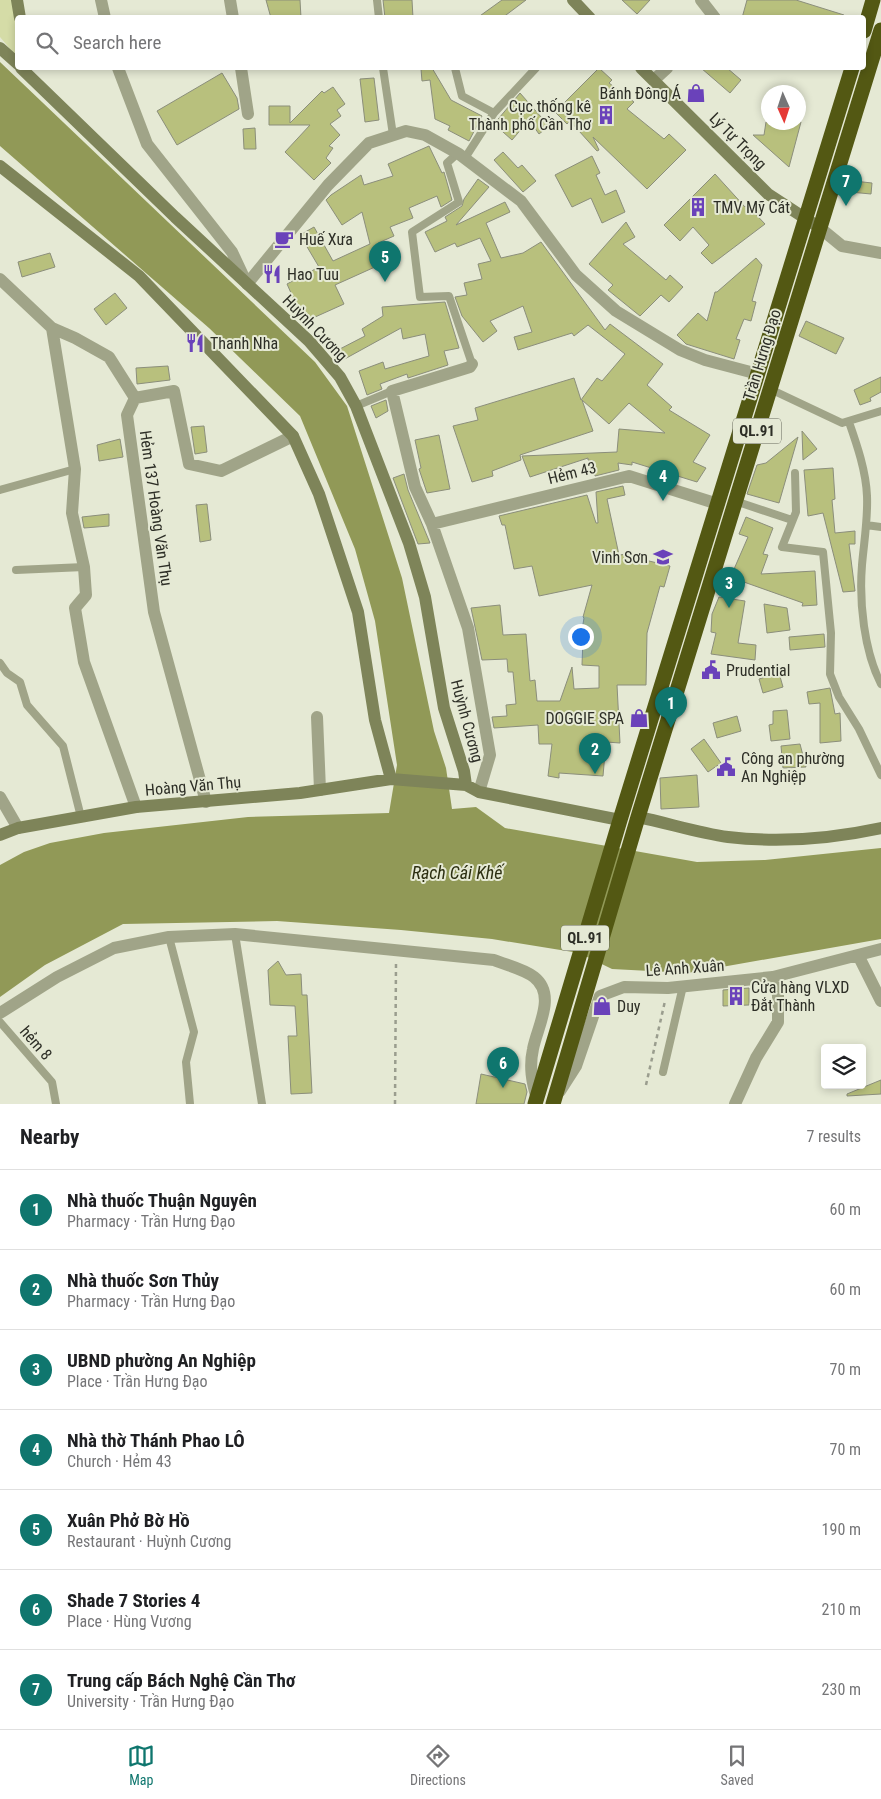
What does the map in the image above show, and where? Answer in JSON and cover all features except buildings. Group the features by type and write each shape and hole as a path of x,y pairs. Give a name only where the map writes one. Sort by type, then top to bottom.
{"highway":[{"path":"866,24 873,0"},
{"name":"Trần Hưng Đạo","path":"554,1100 633,833 880,36"},
{"name":"Trần Hưng Đạo","path":"620,820 851,70"},
{"name":"QL.91","path":"536,1101 620,820"}],"street":[{"path":"17,0 20,15"},
{"path":"102,0 104,15"},
{"path":"230,0 232,15"},
{"path":"573,0 585,15"},
{"path":"701,0 713,15"},
{"path":"0,48 15,61"},
{"name":"Huỳnh Cương","path":"23,70 309,341 340,377 356,406 410,544 425,597 444,708 464,771 466,785"},
{"path":"35,70 41,86"},
{"path":"119,70 147,144 232,252 247,284 328,185 369,143 406,132 425,135 461,156 522,201 576,275 616,311 680,350 705,360 758,374"},
{"path":"241,70 248,114"},
{"name":"Lý Tự Trọng","path":"643,70 768,194 806,217 820,228"},
{"path":"654,80 665,70"},
{"path":"0,166 139,276 293,436 318,494 358,612 375,720 391,779"},
{"path":"820,228 842,246 881,253"},
{"path":"0,279 52,328 75,338 108,357 135,398 174,391 189,464 222,471 293,436"},
{"path":"52,328 75,469 72,513 84,568 86,595 75,608 84,662 136,807"},
{"path":"472,364 470,367 392,391 416,486 432,524 468,628 490,755 479,792"},
{"name":"Hẻm 137 Hoàng Văn Thụ","path":"135,398 128,415 154,612 206,802"},
{"name":"Hẻm 43","path":"432,524 629,476 718,504"},
{"path":"317,717 320,790"},
{"name":"Hoàng Văn Thụ","path":"0,834 18,828 136,807 320,790 391,779 466,785"},
{"path":"466,785 479,792 620,820"},
{"path":"0,797 18,828"},
{"path":"638,817 726,836 769,841 816,839 881,828"},
{"path":"0,1013 57,977 114,948 170,937 235,934 494,960 534,977 544,991 544,1008 532,1049 531,1076 536,1101"},
{"name":"Lê Anh Xuân","path":"554,1100 576,1066 600,996 624,987 668,988 773,978 881,950"},
{"path":"858,955 881,1001"},
{"path":"736,1104 752,1066 778,1022 778,995 773,978"}],"lane":[{"path":"377,0 379,15"},
{"path":"383,70 393,135"},
{"path":"456,70 462,96 494,113"},
{"path":"472,364 450,296 420,297 412,232 459,202 446,163 461,156 494,113 534,70"},
{"path":"770,389 842,423 850,422 881,410"},
{"path":"356,406 392,391"},
{"path":"850,422 860,453 867,494 862,565 867,632 874,671 881,684"},
{"path":"0,490 75,469"},
{"path":"795,473 796,512 782,547 823,552 831,633 830,674 839,697 859,729 881,775"},
{"path":"736,501 792,520"},
{"path":"866,526 881,527"},
{"path":"16,570 84,568"},
{"path":"0,663 7,673 20,682 27,705 63,746 81,817"},
{"path":"235,934 262,1104"},
{"path":"170,937 194,1032 186,1062 190,1104"},
{"path":"663,1072 683,986"},
{"name":"hẻm 8","path":"0,1022 52,1082 56,1104"}],"path":[{"path":"395,1104 396,950"},
{"path":"646,1085 668,988"}],"shaded area":[{"path":"0,0 12,0 15,18 15,55 0,37"}],"water":[{"name":"Rạch Cái Khế","path":"0,62 315,362 347,406 402,578 434,731 446,768 452,809 476,807 505,828 697,862 765,860 881,848 881,939 688,973 612,969 579,953 492,939 401,930 277,921 123,924 45,965 0,997 0,865 24,852 50,843 104,833 248,817 389,813 397,765 375,621 355,549 300,416 209,328 0,146"}],"place":[{"name":"Bánh Đông Á","path":"696,93"},
{"name":"Cục thống kê Thành phố Cần Thơ","path":"606,115"},
{"name":"Trung cấp Bách Nghệ Cần Thơ","path":"846,206"},
{"name":"TMV Mỹ Cát","path":"698,207"},
{"name":"Huế Xưa","path":"284,239"},
{"name":"Hao Tuu","path":"272,274"},
{"name":"Xuân Phở Bờ Hồ","path":"385,282"},
{"name":"Thanh Nha","path":"195,343"},
{"name":"Nhà thờ Thánh Phao LÔ","path":"663,501"},
{"name":"Vinh Sơn","path":"663,557"},
{"name":"UBND phường An Nghiệp","path":"729,608"},
{"name":"Prudential","path":"711,670"},
{"name":"DOGGIE SPA","path":"639,718"},
{"name":"Nhà thuốc Thuận Nguyên","path":"671,728"},
{"name":"Công an phường An Nghiệp","path":"726,767"},
{"name":"Nhà thuốc Sơn Thủy","path":"595,774"},
{"name":"Cửa hàng VLXD Đắt Thành","path":"736,996"},
{"name":"Duy","path":"602,1006"},
{"name":"Shade 7 Stories 4","path":"503,1088"}]}
